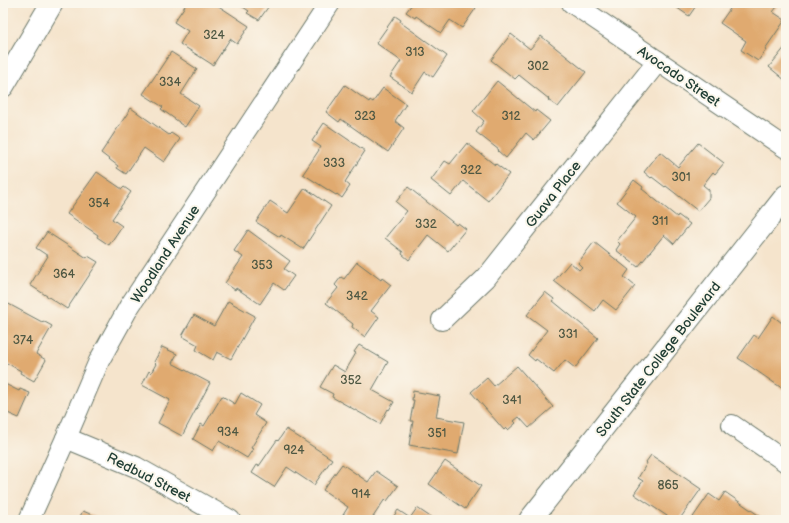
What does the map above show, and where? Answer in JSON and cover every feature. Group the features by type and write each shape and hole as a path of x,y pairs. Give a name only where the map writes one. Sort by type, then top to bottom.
{"main road":[{"path":"3,86 52,3"},
{"name":"South State College Boulevard","path":"530,520 786,196"}],"street":[{"name":"Woodland Avenue","path":"28,520 66,438 99,361 129,308 330,3"},
{"name":"Avocado Street","path":"572,3 786,148"},
{"name":"Guava Place","path":"442,320 486,278 658,62"},
{"path":"732,425 786,462"},
{"name":"Redbud Street","path":"66,438 136,467 230,520"}],"building":[{"path":"187,3 214,3 249,26 237,44 230,39 213,65 180,44 188,31 174,22"},
{"path":"237,3 271,3 259,20 247,13 249,11"},
{"path":"413,3 468,3 476,8 462,28 450,20 441,33 416,16 415,18 406,12"},
{"path":"670,3 698,3 689,16"},
{"path":"734,3 780,3 773,12 785,20 758,61 741,50 746,41 720,23"},
{"path":"395,16 401,20 400,22 447,56 433,77 425,72 412,92 390,77 401,61 376,43"},
{"path":"511,34 530,49 541,36 586,72 558,107 519,75 515,79 491,60"},
{"path":"786,46 786,81 769,67"},
{"path":"171,52 197,69 181,94 199,106 185,127 161,109 163,107 143,94"},
{"path":"497,81 535,112 536,110 550,121 534,140 526,133 506,158 498,151 499,150 476,132 484,121 473,111"},
{"path":"345,85 369,102 370,100 373,102 383,88 406,104 395,121 404,128 388,152 341,119 339,122 326,112"},
{"path":"131,108 169,135 171,133 180,139 164,162 144,148 126,174 101,153"},
{"path":"324,123 365,151 345,182 350,186 342,198 303,174 321,147 312,141"},
{"path":"467,143 509,174 488,201 463,181 451,196 431,180 445,161 450,164"},
{"path":"698,143 724,163 715,174 713,172 703,185 709,190 709,198 698,211 666,186 665,187 644,172 660,152 678,167"},
{"path":"97,172 122,189 124,187 131,192 112,219 122,226 109,245 97,237 98,235 67,214"},
{"path":"634,180 643,187 642,189 677,217 678,215 690,224 674,244 664,235 638,267 616,250 620,244 617,241 636,217 617,202"},
{"path":"408,187 456,225 458,223 466,229 448,251 428,235 409,260 402,254 403,252 385,238 407,211 396,202"},
{"path":"305,188 331,206 303,249 256,222 270,201 288,213"},
{"path":"248,230 290,261 284,269 294,276 284,290 274,283 260,304 236,288 235,290 225,283 243,257 234,251"},
{"path":"47,232 87,258 88,256 98,262 67,309 30,285 48,256 36,248"},
{"path":"594,242 629,270 624,277 635,286 616,310 603,300 595,311 554,281 570,262 579,270 582,267 578,263"},
{"path":"357,262 381,280 382,278 391,285 371,311 379,317 365,337 352,327 353,324 326,303 338,288 335,285 341,277 344,279"},
{"path":"545,292 554,299 553,301 598,338 575,368 565,360 554,373 536,359 535,361 528,355 547,330 527,315"},
{"path":"3,301 52,326 36,354 46,360 34,381 20,373 21,371 3,361"},
{"path":"228,301 255,316 231,359 217,352 213,360 196,350 198,345 182,336 194,315 214,326"},
{"path":"773,316 786,326 786,391 738,358 754,335 758,338"},
{"path":"359,345 388,362 372,390 394,402 389,410 388,409 380,424 332,397 333,394 320,387 333,365 345,372 356,353 354,352"},
{"path":"162,347 177,354 172,363 210,383 182,436 158,423 170,400 142,385 149,371 151,373 156,364 154,362"},
{"path":"517,366 553,407 529,428 519,417 514,421 516,423 508,430 506,428 504,430 471,392 487,378 494,386"},
{"path":"3,383 19,391 20,389 30,393 19,418 3,411"},
{"path":"413,391 440,396 436,417 464,422 458,454 409,445 413,421 410,421 414,400 412,400"},
{"path":"241,393 260,405 254,415 266,423 251,448 253,449 247,458 219,441 213,451 193,439 201,424 204,426 222,396 235,404"},
{"path":"286,429 332,459 314,485 287,467 274,487 252,473 257,465 259,466"},
{"path":"651,455 701,489 679,520 673,520 634,494 643,481 638,478"},
{"path":"445,461 481,486 465,509 429,484"},
{"path":"342,464 368,482 376,471 398,486 387,501 385,499 371,520 340,520 348,507 323,490"},
{"path":"725,492 764,519 691,520 709,494 719,501"},
{"path":"417,508 435,520 391,520 398,510 410,518"},
{"path":"83,511 104,520 78,520"}]}
